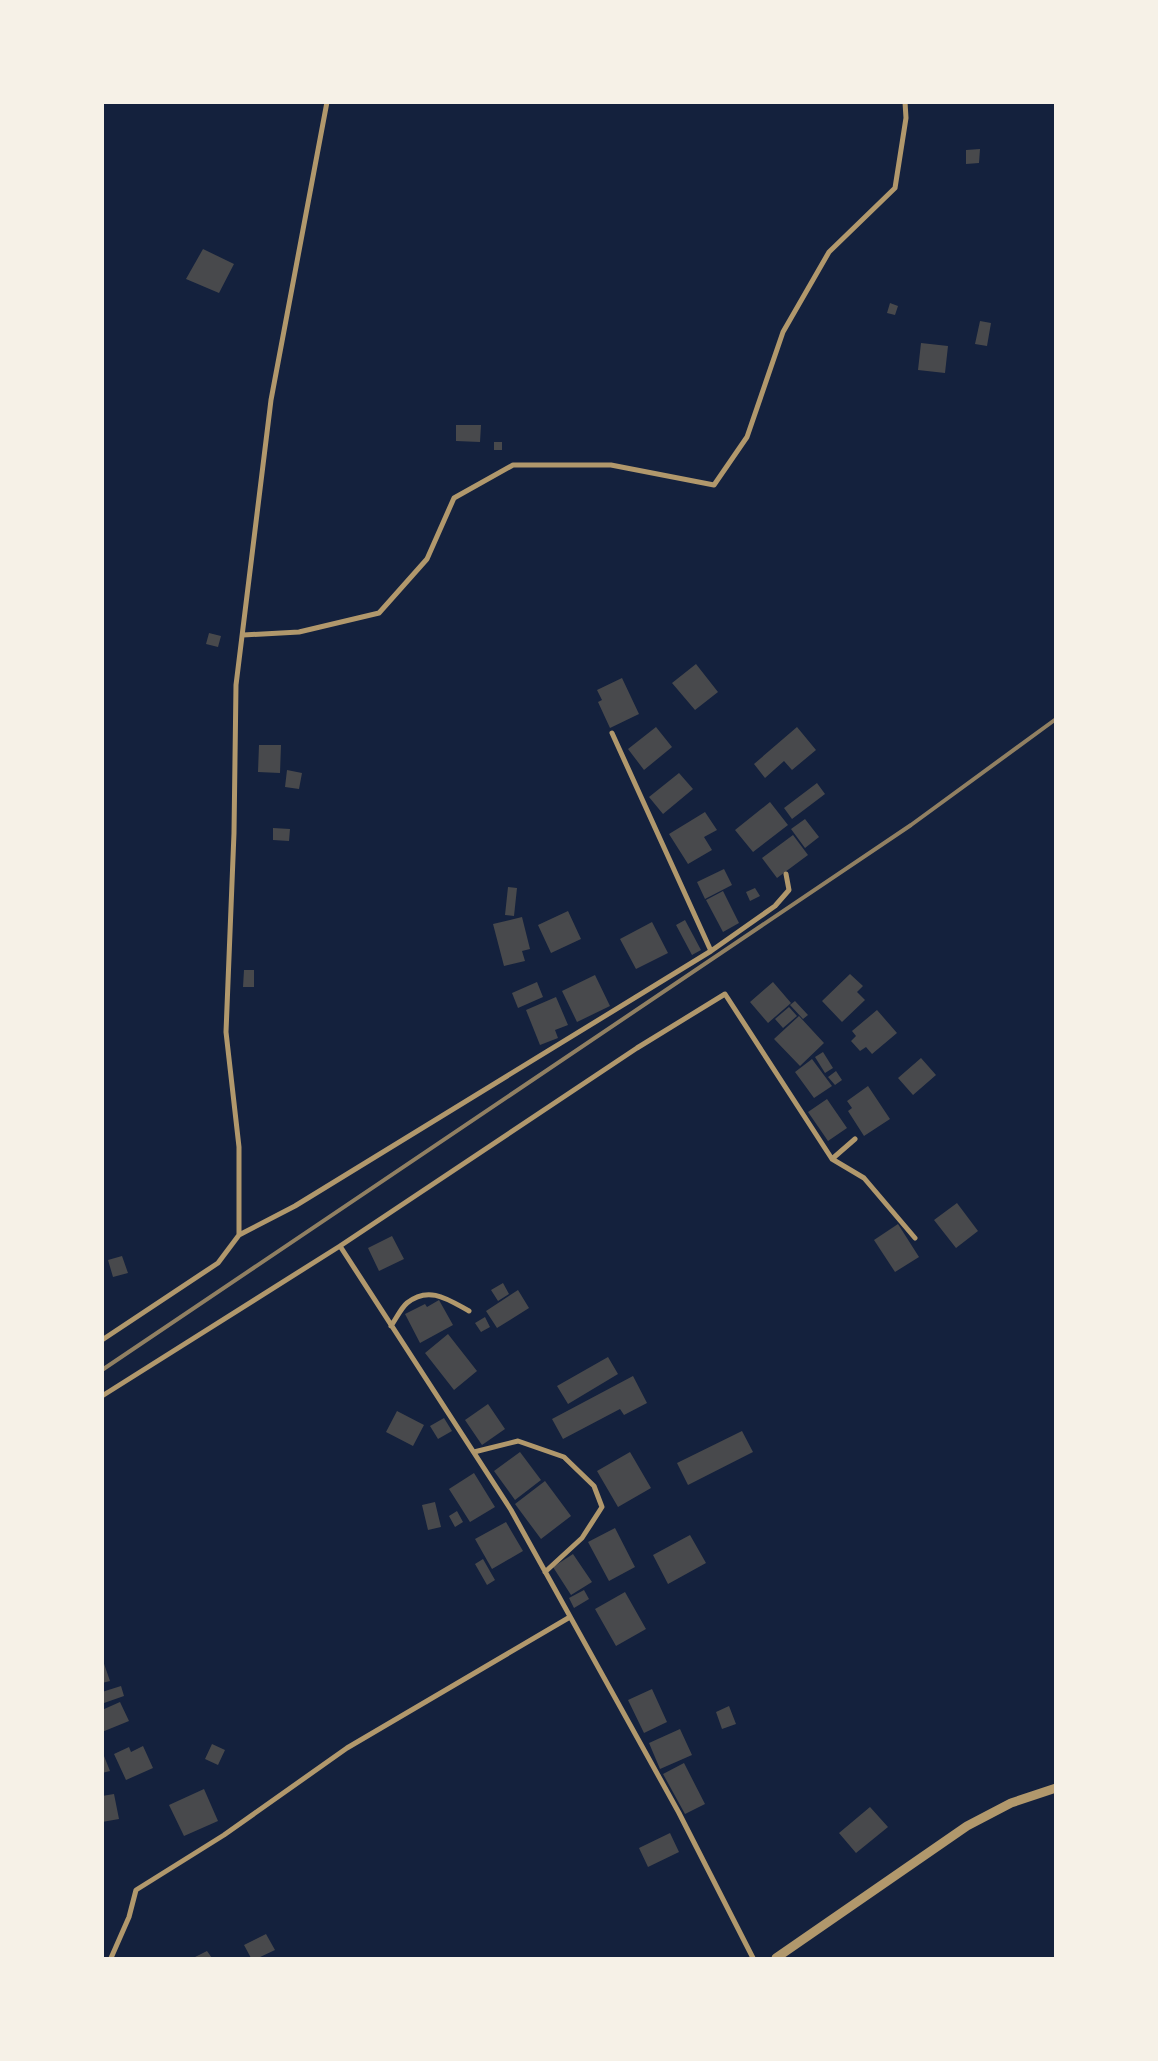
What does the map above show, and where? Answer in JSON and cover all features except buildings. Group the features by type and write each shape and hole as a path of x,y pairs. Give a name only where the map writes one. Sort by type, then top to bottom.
{"street":[{"path":"238,1234 239,1147 226,1032 234,833 236,685 271,400 327,102"},
{"path":"243,635 299,632 379,612 427,559 454,498 513,465 611,465 714,485 747,437 783,332 829,252 895,188 906,118 905,102"},
{"path":"612,733 711,951"},
{"path":"102,1340 218,1263 238,1234 295,1206 647,992 711,951 775,906 789,890 786,874"},
{"path":"102,1396 340,1246 637,1048 725,994 832,1159 864,1178 915,1238"},
{"path":"832,1159 854,1139"},
{"path":"340,1246 511,1510 679,1814 753,1958"},
{"path":"392,1326 407,1303 426,1294 442,1295 469,1311"},
{"path":"474,1452 518,1441 564,1457 594,1486 602,1507 582,1538 545,1572"},
{"path":"111,1958 129,1917 136,1890 224,1835 347,1748 570,1617"},
{"path":"776,1958 967,1826 1011,1803 1056,1788"}],"railway":[{"path":"102,1370 911,825 1056,719"}]}
